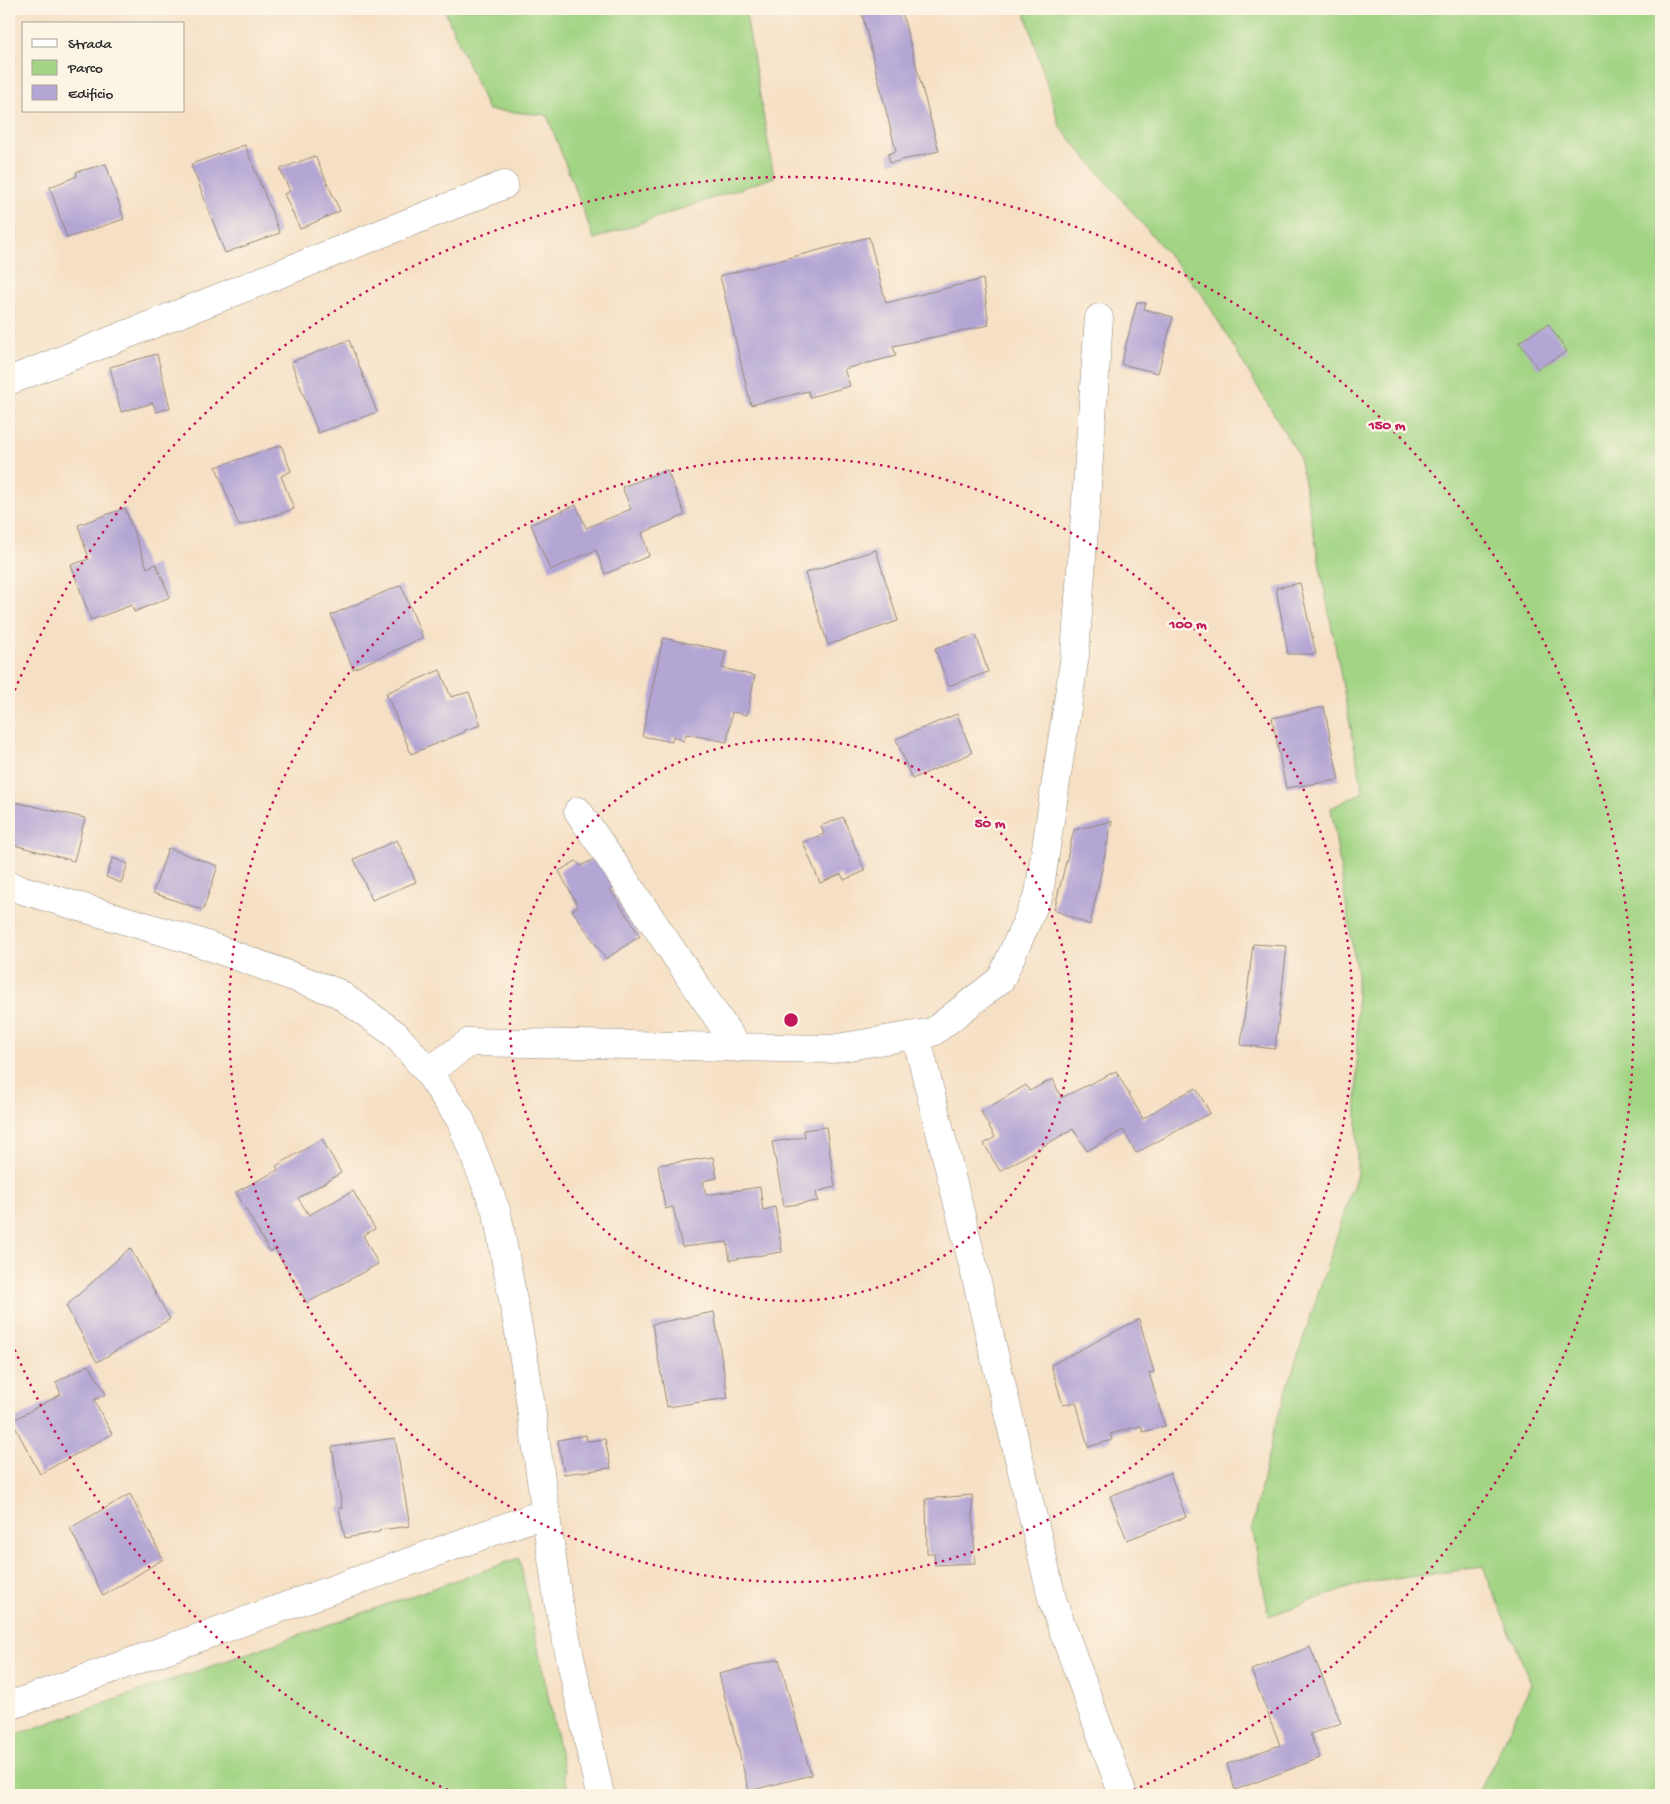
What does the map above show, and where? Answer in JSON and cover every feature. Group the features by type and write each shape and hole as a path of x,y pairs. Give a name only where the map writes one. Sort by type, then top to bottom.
{"street":[{"path":"9,380 504,185"},
{"path":"428,1072 470,1042 831,1049 933,1032 1001,979 1039,894 1075,655 1099,318"},
{"path":"578,812 738,1048"},
{"path":"9,886 195,941 338,993 395,1034 428,1072 460,1119 497,1213 525,1365 558,1601 600,1795"},
{"path":"916,1035 1053,1602 1123,1795"},
{"path":"9,1706 545,1513"}],"green space":[{"path":"444,9 745,9 774,177 594,239 547,115 488,110"},
{"path":"1024,9 1661,9 1661,1795 1478,1795 1531,1684 1483,1567 1359,1584 1269,1616 1252,1527 1274,1429 1357,1174 1357,975 1331,808 1363,792 1299,456 1202,294 1060,127"},
{"path":"519,1558 569,1795 9,1795 9,1737"}],"building":[{"path":"861,9 901,9 939,151 890,163 888,154 896,151"},
{"path":"245,145 280,233 225,253 191,164"},
{"path":"315,156 340,211 300,229 284,194 290,191 280,169"},
{"path":"106,164 124,219 67,238 50,187 77,176 76,172"},
{"path":"869,237 886,303 983,279 989,325 893,346 896,356 844,369 850,386 810,397 808,391 751,405 720,276"},
{"path":"1137,302 1146,303 1144,309 1173,317 1158,373 1121,364"},
{"path":"1548,324 1567,351 1538,369 1519,342"},
{"path":"349,340 377,412 318,433 291,362"},
{"path":"157,354 170,408 156,412 153,403 121,412 110,367"},
{"path":"281,445 291,471 281,476 294,509 239,526 216,467"},
{"path":"667,470 685,515 642,533 649,556 605,574 596,550 550,570 531,524 576,505 586,528 631,509 622,487"},
{"path":"125,508 147,568 156,564 170,597 134,612 132,605 91,620 71,565 89,559 78,525"},
{"path":"876,550 898,621 828,645 805,573"},
{"path":"1300,583 1316,654 1288,654 1276,588"},
{"path":"401,585 423,638 353,669 331,615"},
{"path":"976,635 988,672 948,686 935,648"},
{"path":"663,638 726,651 722,668 755,676 747,715 732,712 727,742 686,734 684,741 673,736 672,742 642,736"},
{"path":"440,670 451,697 469,692 481,725 465,730 465,732 411,754 386,693"},
{"path":"1324,707 1339,780 1286,788 1272,718"},
{"path":"957,714 972,753 912,779 896,739"},
{"path":"15,802 85,818 74,861 14,845 9,833 9,805"},
{"path":"843,817 865,871 844,880 841,874 820,883 803,842 824,834 821,826"},
{"path":"1112,821 1090,925 1054,910 1074,830"},
{"path":"397,840 416,882 372,900 354,859"},
{"path":"168,848 218,866 203,910 153,893"},
{"path":"113,858 128,864 121,883 106,877"},
{"path":"595,859 615,887 610,889 640,936 606,959 572,910 578,906 559,871 576,861 580,866"},
{"path":"1253,944 1287,946 1275,1049 1241,1045"},
{"path":"1116,1071 1143,1119 1172,1100 1196,1088 1210,1113 1136,1153 1123,1130 1087,1151 1073,1129 1000,1171 984,1144 995,1137 981,1112 1026,1085 1029,1091 1053,1079 1061,1098"},
{"path":"826,1127 835,1187 816,1192 818,1201 784,1206 772,1142 805,1137 803,1130"},
{"path":"322,1139 341,1173 298,1198 309,1215 353,1191 375,1229 363,1235 378,1264 307,1303 275,1249 270,1252 236,1192 278,1170 276,1166"},
{"path":"713,1157 717,1178 703,1181 706,1195 760,1187 763,1210 775,1207 782,1252 730,1260 727,1242 682,1247 673,1207 665,1209 658,1165"},
{"path":"130,1248 170,1319 97,1362 66,1306"},
{"path":"714,1312 728,1398 667,1407 652,1324"},
{"path":"1139,1319 1154,1372 1149,1373 1165,1426 1143,1432 1141,1426 1110,1434 1112,1440 1088,1447 1076,1402 1063,1405 1051,1365"},
{"path":"89,1365 106,1394 94,1400 112,1434 40,1474 12,1421 61,1394 56,1382"},
{"path":"586,1435 587,1441 605,1439 611,1468 564,1474 558,1440"},
{"path":"395,1438 410,1526 380,1530 379,1532 345,1538 339,1508 342,1508 332,1447"},
{"path":"1170,1473 1186,1517 1127,1540 1110,1496"},
{"path":"130,1494 163,1559 103,1596 70,1528"},
{"path":"972,1495 975,1563 935,1565 934,1553 927,1553 926,1499"},
{"path":"1310,1647 1341,1723 1310,1734 1320,1758 1235,1790 1227,1764 1280,1745 1251,1670"},
{"path":"779,1659 811,1775 749,1791 719,1674"}]}
